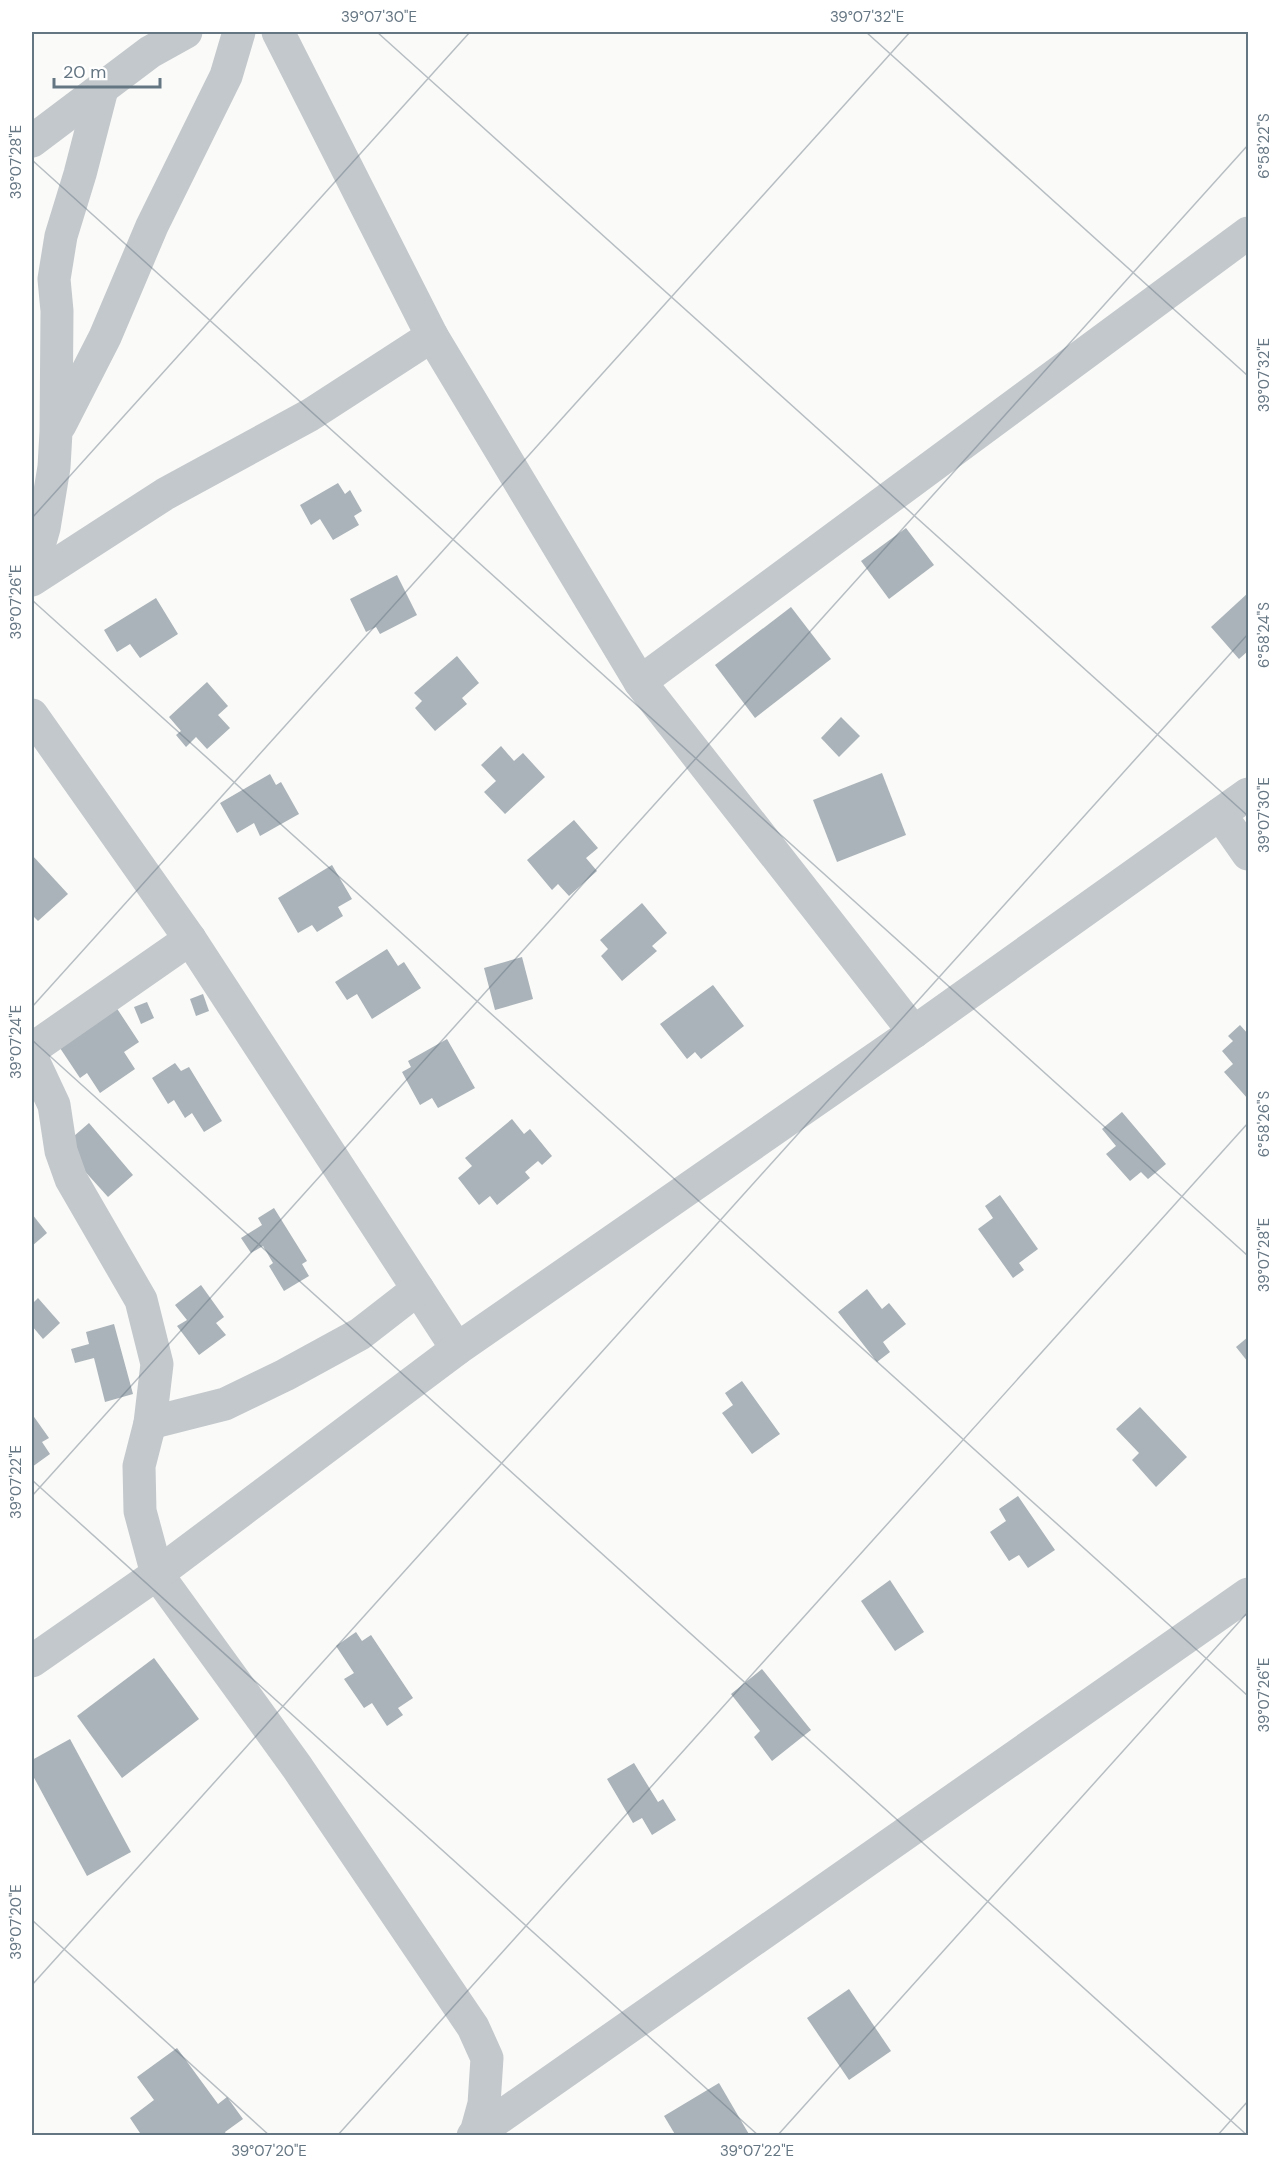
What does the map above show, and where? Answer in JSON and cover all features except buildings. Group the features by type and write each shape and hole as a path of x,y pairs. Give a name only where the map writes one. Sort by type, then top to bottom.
{"street":[{"path":"32,141 150,52 186,32"},
{"path":"56,432 105,337 152,226 226,76 239,32"},
{"path":"278,32 432,336 640,682 914,1032"},
{"path":"32,570 44,528 54,467 57,311 54,279 61,236 102,89"},
{"path":"640,682 1248,232"},
{"path":"32,580 165,494 310,415 432,336"},
{"path":"32,715 190,939 457,1349"},
{"path":"32,1661 157,1574 457,1349 914,1032 1248,794"},
{"path":"1220,814 1248,854"},
{"path":"32,1049 190,939"},
{"path":"32,1058 54,1105 61,1151 71,1179 141,1300 157,1364 150,1423 139,1466 140,1511 157,1574 297,1767 473,2027 487,2058 484,2104 475,2134"},
{"path":"150,1423 225,1404 285,1376 360,1335 418,1288"},
{"path":"475,2134 1248,1594"}]}
